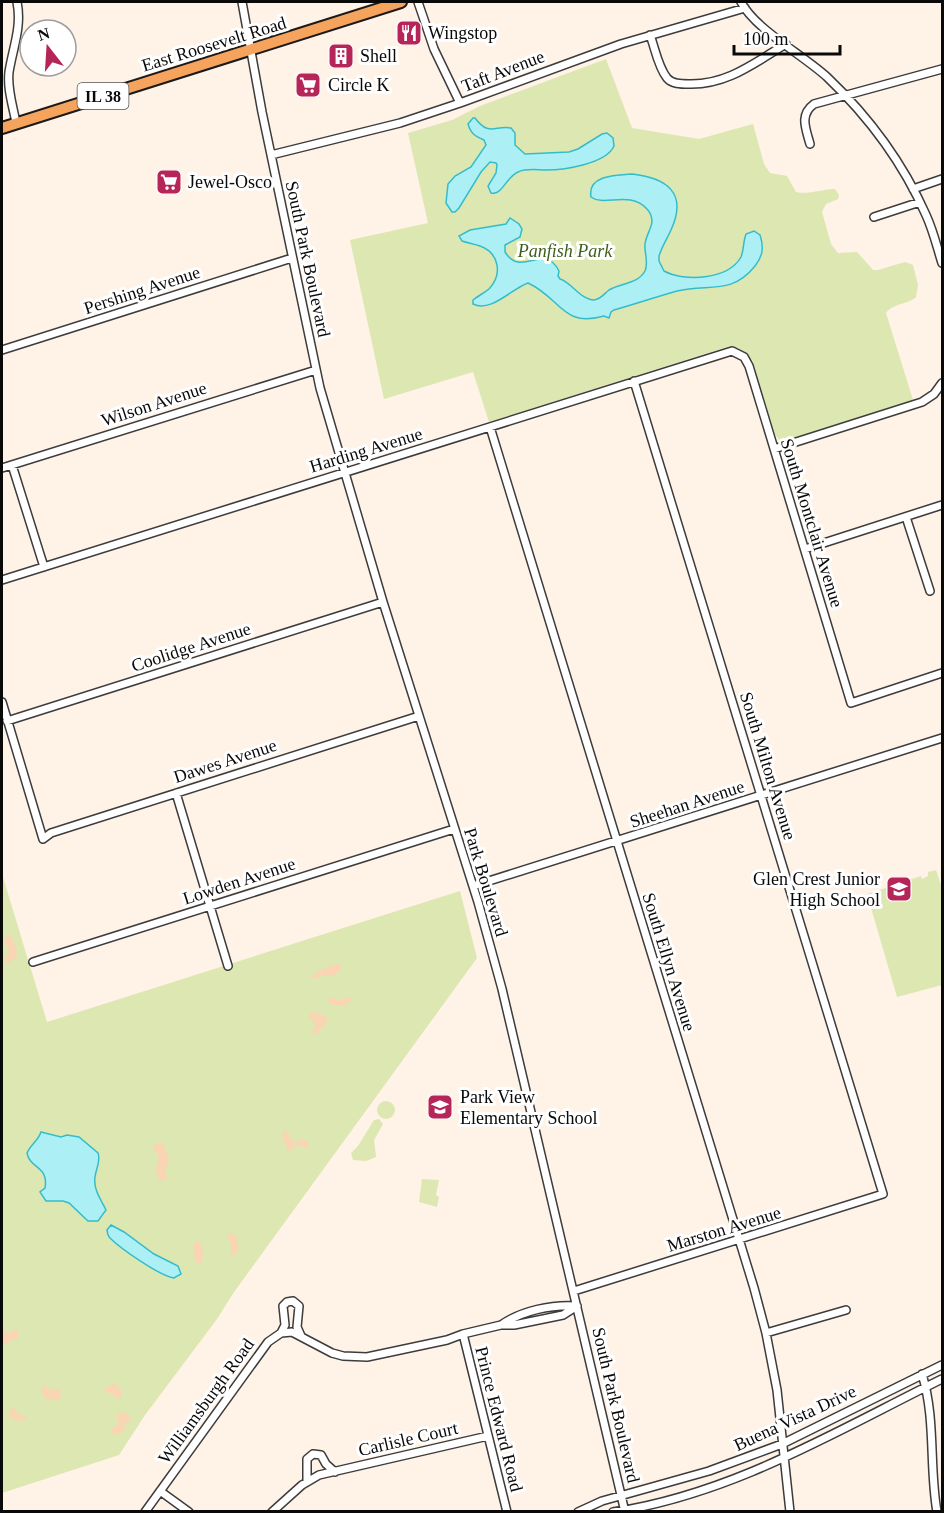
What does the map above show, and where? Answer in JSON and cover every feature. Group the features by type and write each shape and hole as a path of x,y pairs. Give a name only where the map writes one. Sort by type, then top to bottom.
{"main road":[{"name":"East Roosevelt Road","path":"2,128 401,2"}],"street":[{"path":"16,123 9,71 18,35 17,2"},
{"name":"South Park Boulevard","path":"242,2 316,370 346,472"},
{"path":"418,2 434,49 460,104"},
{"path":"743,5 819,70 844,94 879,135 920,202 942,263"},
{"name":"Taft Avenue","path":"271,155 372,131 460,104 558,66 743,5"},
{"path":"650,34 666,77 675,83 682,84 710,84 729,78 786,44"},
{"path":"810,144 804,125 807,110 814,104 942,69"},
{"path":"913,189 942,179"},
{"path":"874,217 920,202"},
{"name":"Pershing Avenue","path":"2,350 292,258"},
{"name":"Harding Avenue","path":"2,580 726,352 732,351 740,354"},
{"name":"South Montclair Avenue","path":"740,354 749,366 851,703 942,673"},
{"name":"Wilson Avenue","path":"2,468 316,370"},
{"name":"South Milton Avenue","path":"634,381 883,1194"},
{"path":"774,449 922,402 934,394 942,383"},
{"name":"South Ellyn Avenue","path":"490,427 766,1334 777,1390 790,1512"},
{"path":"12,465 44,567"},
{"name":"Park Boulevard","path":"346,472 383,602 473,886 502,990 577,1306"},
{"path":"805,549 942,506"},
{"path":"906,517 930,591"},
{"name":"Coolidge Avenue","path":"7,721 383,602"},
{"path":"2,702 7,721"},
{"name":"Dawes Avenue","path":"7,721 43,839 51,832 419,716"},
{"name":"Sheehan Avenue","path":"473,886 942,738"},
{"path":"176,793 228,966"},
{"name":"Lowden Avenue","path":"33,962 454,829"},
{"name":"Marston Avenue","path":"574,1291 883,1194"},
{"name":"Williamsburgh Road","path":"145,1512 268,1342 281,1333 285,1325 282,1308 287,1302 293,1301 299,1306 297,1327 301,1336"},
{"name":"South Park Boulevard","path":"577,1306 624,1511"},
{"name":"Williamsburgh Road","path":"281,1333 292,1332 332,1353 367,1357 447,1340 501,1325 514,1325 563,1315 577,1306"},
{"path":"766,1334 846,1310"},
{"name":"Prince Edward Road","path":"463,1334 507,1512"},
{"name":"Buena Vista Drive","path":"578,1512 602,1501 716,1469 783,1444 942,1365"},
{"path":"922,1374 930,1403 934,1487 938,1512"},
{"name":"Buena Vista Drive","path":"613,1512 703,1489 784,1459 942,1380"},
{"name":"Carlisle Court","path":"272,1512 285,1498 319,1475 488,1436"},
{"path":"307,1482 307,1459 313,1454 321,1455 335,1472"},
{"path":"160,1491 189,1512"}],"green space":[{"name":"Panfish Park","path":"606,59 632,128 699,139 753,124 764,164 770,173 787,176 796,192 835,189 839,195 838,199 826,204 822,212 831,244 838,253 857,252 873,270 905,262 913,265 918,285 916,297 892,307 886,313 913,400 787,440 779,440 774,433 753,361 740,349 730,346 489,422 473,372 384,399 350,240 428,223 408,133 452,120 480,106"},
{"path":"936,870 942,888 942,985 897,997 867,894 921,876 922,879 928,876 928,872"},
{"path":"2,874 47,1022 460,891 477,958 234,1292 217,1319 145,1415 119,1455 2,1493"},
{"path":"386,1101 394,1106 395,1110 390,1118 386,1119 378,1114 377,1110 382,1102"},
{"path":"379,1119 383,1124 374,1140 376,1157 366,1161 353,1160 351,1153 374,1120"},
{"path":"422,1179 439,1180 436,1195 439,1197 437,1207 419,1202"}],"sand":[{"path":"7,936 11,936 17,956 8,964 5,961 9,951 4,940"},
{"path":"340,964 341,969 335,975 312,978 313,974 332,965"},
{"path":"331,997 339,1000 350,997 352,1001 342,1006 329,1004"},
{"path":"315,1012 326,1016 328,1021 315,1035 312,1032 316,1024 308,1017 310,1013"},
{"path":"285,1131 293,1143 304,1140 308,1142 309,1147 299,1145 288,1151 282,1136"},
{"path":"160,1142 164,1145 169,1161 165,1170 167,1179 162,1181 157,1173 159,1158 153,1147"},
{"path":"230,1233 235,1235 238,1243 238,1251 234,1256 231,1254 231,1244 227,1237"},
{"path":"195,1242 201,1244 203,1250 200,1264 193,1254"},
{"path":"16,1329 19,1334 17,1339 2,1345 2,1331 9,1333"},
{"path":"115,1383 120,1388 122,1397 119,1399 104,1391"},
{"path":"43,1385 51,1390 60,1389 61,1396 58,1399 46,1400 41,1391"},
{"path":"13,1407 18,1414 26,1416 27,1420 19,1421 10,1418 9,1410"},
{"path":"121,1412 128,1414 131,1419 126,1423 123,1432 115,1435 111,1429 119,1424 116,1416"}],"water":[{"path":"473,118 488,129 511,128 515,133 515,145 525,154 569,152 607,133 613,138 614,146 603,157 584,165 518,172 495,193 491,193 488,186 496,173 497,165 490,162 481,172 459,208 452,212 446,203 448,184 455,176 471,167 486,145 484,140 470,130 468,124"},
{"path":"632,174 655,179 671,190 675,197 676,217 659,256 664,271 683,277 705,277 726,270 735,265 741,257 746,234 754,231 760,235 762,244 760,259 746,275 728,285 677,291 614,310 609,318 604,316 590,319 570,315 539,289 528,283 494,303 480,306 473,304 473,300 489,289 493,283 497,264 486,249 462,241 459,236 470,230 506,224 510,218 522,229 520,237 505,245 505,252 518,262 547,259 559,271 560,279 589,299 599,299 609,290 642,275 647,265 645,247 652,222 649,212 640,203 633,201 596,200 591,197 591,190 598,180"},
{"path":"41,1132 61,1137 67,1135 79,1137 98,1153 95,1186 106,1210 98,1221 88,1221 69,1203 46,1201 40,1192 45,1188 44,1176 27,1153"},
{"path":"111,1225 154,1254 178,1266 181,1274 174,1278 168,1276 131,1255 108,1236 107,1230"}],"place":[{"name":"Wingstop","path":"409,33"},
{"name":"Shell","path":"341,56"},
{"name":"Circle K","path":"308,85"},
{"name":"Jewel-Osco","path":"169,182"},
{"name":"Glen Crest Junior High School","path":"899,889"},
{"name":"Park View Elementary School","path":"440,1107"}]}
